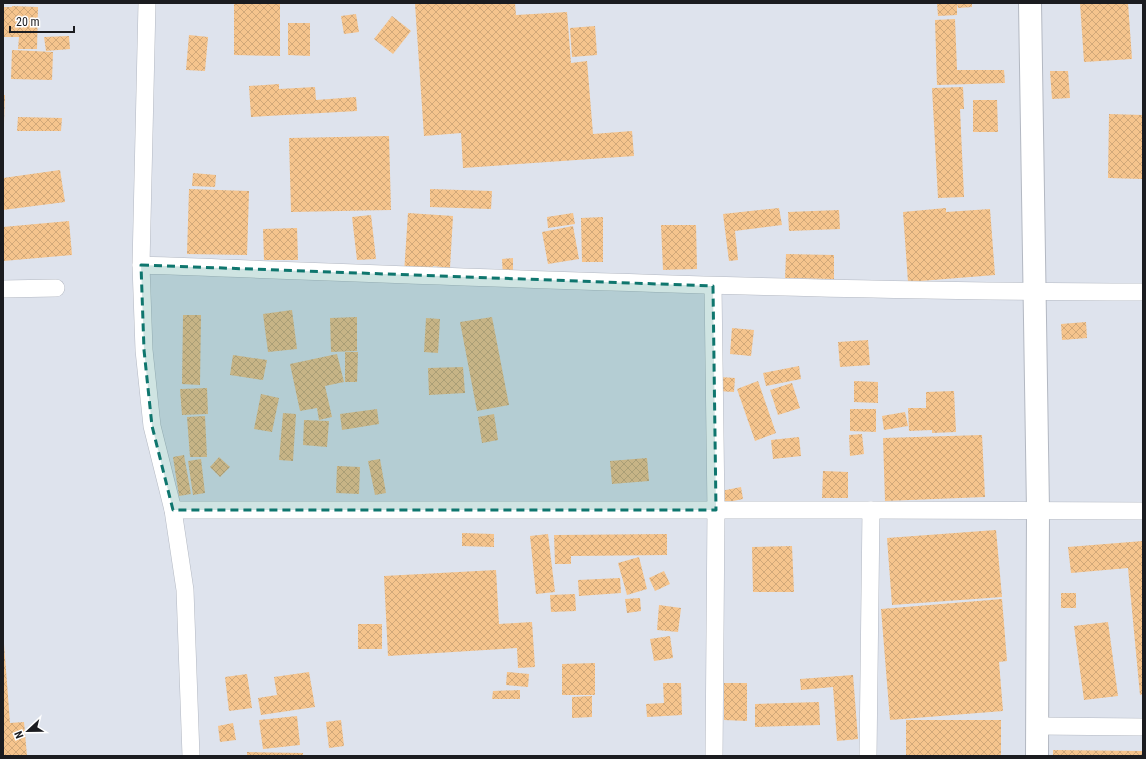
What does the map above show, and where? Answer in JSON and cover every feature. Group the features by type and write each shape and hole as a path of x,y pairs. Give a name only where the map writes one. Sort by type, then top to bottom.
{"street":[{"path":"147,3 141,265 144,350 152,426 173,510 185,590 191,756"},
{"path":"1030,3 1038,510 1037,756"},
{"path":"141,265 713,286 1035,292 1143,292"},
{"path":"713,286 716,510 714,756"},
{"path":"3,289 56,288"},
{"path":"173,510 1143,511"},
{"path":"868,756 871,510"},
{"path":"1037,726 1143,727"}],"highlighted area":[{"path":"141,265 713,286 716,510 173,510 152,426 144,350"}],"building":[{"path":"234,3 280,3 280,56 234,55"},
{"path":"515,3 516,15 567,12 571,63 587,61 593,134 632,131 634,156 463,168 461,133 424,136 415,4"},
{"path":"937,3 957,3 957,15 938,16"},
{"path":"957,3 972,3 972,7 958,8"},
{"path":"1080,3 1128,3 1132,59 1084,62"},
{"path":"3,7 38,7 37,49 18,49 19,37 3,37"},
{"path":"356,14 359,32 344,34 341,16"},
{"path":"392,16 411,31 393,54 374,39"},
{"path":"955,19 957,70 1004,70 1005,83 937,85 935,20"},
{"path":"288,23 310,23 310,56 288,55"},
{"path":"595,26 597,55 572,57 570,28"},
{"path":"189,35 208,37 205,71 186,70"},
{"path":"69,36 70,49 46,51 44,37"},
{"path":"12,50 53,52 52,80 11,79"},
{"path":"1050,71 1068,71 1070,98 1052,99"},
{"path":"279,84 279,89 315,87 316,100 356,97 357,111 251,117 249,86"},
{"path":"963,87 964,109 960,109 964,197 938,198 932,88"},
{"path":"3,95 5,95 4,123 3,123"},
{"path":"973,100 997,100 998,132 973,132"},
{"path":"1109,114 1143,115 1143,179 1108,178"},
{"path":"18,117 62,118 61,131 17,131"},
{"path":"389,136 391,210 291,212 289,138"},
{"path":"60,170 65,202 3,210 3,178"},
{"path":"193,173 216,175 215,187 192,186"},
{"path":"189,189 249,191 247,255 187,254"},
{"path":"430,189 492,191 491,209 430,207"},
{"path":"779,208 782,225 735,231 738,260 729,261 723,214"},
{"path":"946,208 946,212 990,209 995,275 908,282 903,212"},
{"path":"839,210 840,229 789,231 788,212"},
{"path":"408,213 453,216 450,268 433,266 432,275 404,273"},
{"path":"573,213 575,224 548,228 547,217"},
{"path":"371,215 376,259 357,260 352,217"},
{"path":"603,217 603,262 582,262 581,218"},
{"path":"69,221 72,255 3,261 3,227"},
{"path":"661,225 696,225 697,269 663,270"},
{"path":"573,226 579,259 548,264 542,232"},
{"path":"297,228 298,260 264,260 263,229"},
{"path":"786,254 834,255 834,279 785,278"},
{"path":"513,258 513,278 503,278 502,259"},
{"path":"292,310 297,349 268,352 263,314"},
{"path":"183,315 201,315 200,385 182,384"},
{"path":"357,317 357,351 331,352 330,318"},
{"path":"492,317 509,405 477,411 460,322"},
{"path":"426,318 440,319 438,353 424,352"},
{"path":"1086,322 1087,338 1062,340 1061,324"},
{"path":"732,328 754,330 751,356 730,354"},
{"path":"868,340 870,365 840,367 838,342"},
{"path":"345,352 358,352 357,382 345,382"},
{"path":"337,354 344,382 325,386 332,417 319,420 317,408 300,411 290,364"},
{"path":"233,355 267,360 263,380 230,375"},
{"path":"799,366 801,379 766,386 763,373"},
{"path":"463,367 465,393 429,395 428,368"},
{"path":"720,377 735,378 734,392 718,391"},
{"path":"758,381 776,433 755,441 737,389"},
{"path":"854,381 878,382 878,403 854,402"},
{"path":"792,383 800,408 778,415 770,390"},
{"path":"207,388 208,414 182,415 180,389"},
{"path":"954,391 956,432 932,433 932,430 909,431 908,408 926,408 926,392"},
{"path":"261,394 279,398 272,432 254,429"},
{"path":"377,409 379,424 342,430 340,414"},
{"path":"850,409 876,409 876,432 850,431"},
{"path":"905,412 908,426 884,430 882,416"},
{"path":"283,413 296,414 293,461 279,460"},
{"path":"494,414 498,440 482,443 478,417"},
{"path":"205,416 207,457 190,457 187,417"},
{"path":"304,420 329,421 327,447 303,445"},
{"path":"862,434 864,454 850,456 849,435"},
{"path":"982,435 985,497 885,501 883,438"},
{"path":"799,437 801,456 773,459 771,440"},
{"path":"184,455 191,494 179,496 173,457"},
{"path":"219,457 230,467 220,477 210,467"},
{"path":"647,458 649,481 612,484 610,461"},
{"path":"201,459 205,493 193,495 188,461"},
{"path":"380,459 386,493 375,495 368,461"},
{"path":"337,466 360,467 359,494 336,493"},
{"path":"823,471 848,472 848,498 822,498"},
{"path":"741,487 743,499 723,503 721,491"},
{"path":"996,530 1002,597 892,605 887,538"},
{"path":"462,533 494,534 494,547 462,546"},
{"path":"548,534 555,592 536,594 530,536"},
{"path":"667,534 667,555 571,556 571,564 555,564 554,535"},
{"path":"1143,541 1143,694 1140,695 1128,568 1071,573 1068,547"},
{"path":"792,546 794,592 753,592 752,547"},
{"path":"639,557 647,589 627,595 618,563"},
{"path":"496,570 499,624 532,622 535,667 518,668 517,648 388,656 384,576"},
{"path":"664,571 670,584 655,591 649,578"},
{"path":"620,578 621,593 579,596 578,580"},
{"path":"1061,593 1076,593 1076,608 1061,608"},
{"path":"575,594 576,611 551,612 550,595"},
{"path":"640,598 641,611 627,613 625,599"},
{"path":"1002,599 1007,661 999,662 1003,711 890,720 881,609"},
{"path":"659,605 681,608 678,632 657,630"},
{"path":"1108,622 1118,696 1084,700 1074,626"},
{"path":"358,624 382,624 382,649 358,649"},
{"path":"670,636 673,658 654,661 650,639"},
{"path":"3,644 10,723 24,722 27,756 3,756"},
{"path":"595,663 595,695 562,695 562,664"},
{"path":"309,672 315,707 261,715 258,698 277,695 274,677"},
{"path":"507,672 529,674 528,687 506,685"},
{"path":"247,674 252,708 229,711 225,677"},
{"path":"853,675 858,739 837,741 833,687 801,690 800,679"},
{"path":"663,683 681,683 682,715 647,717 646,704 664,703"},
{"path":"724,683 747,683 747,721 724,720"},
{"path":"520,690 520,699 492,699 493,691"},
{"path":"592,696 592,717 572,718 572,697"},
{"path":"819,702 820,725 755,727 755,704"},
{"path":"297,716 300,745 263,749 259,720"},
{"path":"341,720 344,746 329,748 326,722"},
{"path":"906,720 1001,720 1001,756 906,756"},
{"path":"233,723 236,740 220,742 218,726"},
{"path":"1053,750 1143,751 1143,756 1053,756"},
{"path":"247,752 303,753 303,756 247,756"}]}
